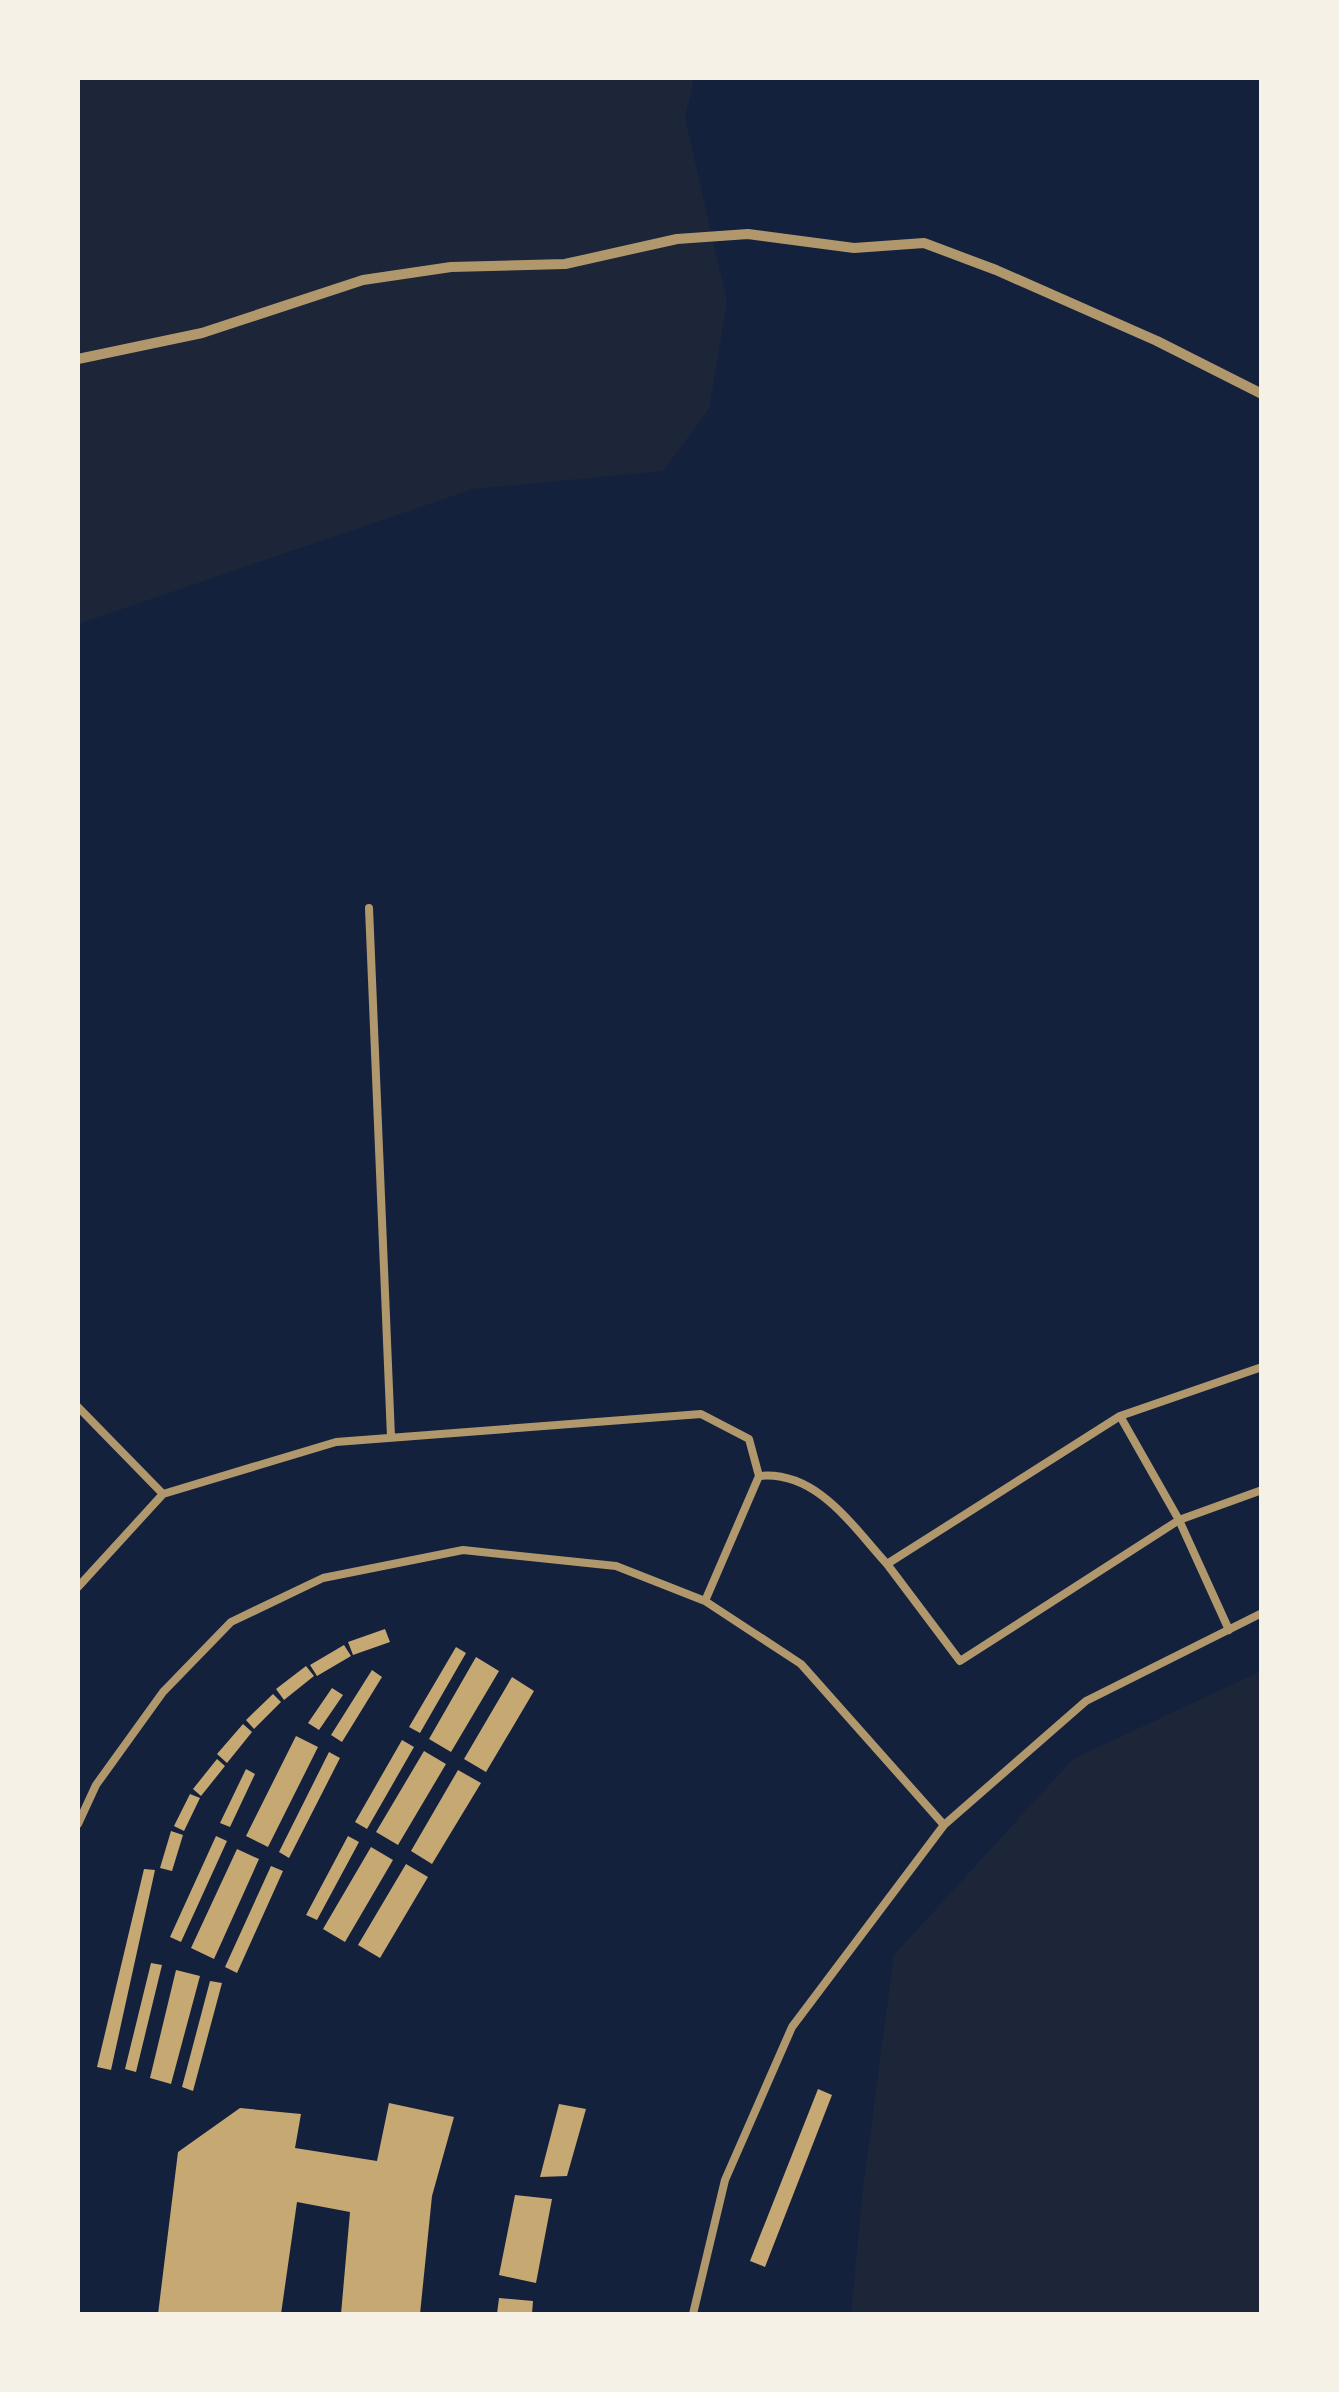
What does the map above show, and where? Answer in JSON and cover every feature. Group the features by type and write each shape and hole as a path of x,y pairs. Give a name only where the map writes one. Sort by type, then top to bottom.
{"street":[{"path":"78,359 202,333 363,280 451,266 565,264 678,239 748,234 854,248 924,243 996,270 1157,341 1262,394"}],"lane":[{"path":"369,908 391,1437"},
{"path":"887,1564 1120,1416 1262,1367"},
{"path":"78,1406 164,1494"},
{"path":"78,1588 164,1494 336,1442 701,1414 748,1440 759,1476 705,1601"},
{"path":"1120,1416 1179,1520 1228,1630"},
{"path":"759,1476 776,1474 820,1491 887,1564 960,1662 1179,1520 1262,1490"},
{"path":"78,1824 96,1784 164,1692 231,1622 324,1578 464,1550 616,1566 705,1601 801,1664 944,1825"},
{"path":"693,2314 725,2180 792,2027 944,1825 1086,1701 1262,1613"}],"shaded area":[{"path":"78,78 694,78 685,118 727,302 709,409 663,471 473,489 78,624"},
{"path":"1261,1671 1261,2314 851,2314 894,1955 1073,1759"}],"building":[{"path":"385,1629 390,1642 353,1655 348,1642"},
{"path":"344,1645 351,1656 317,1676 310,1665"},
{"path":"456,1647 466,1653 420,1733 409,1727"},
{"path":"476,1657 499,1671 451,1752 429,1739"},
{"path":"306,1666 314,1676 284,1700 276,1689"},
{"path":"372,1670 382,1677 342,1742 331,1735"},
{"path":"512,1677 534,1691 486,1772 464,1759"},
{"path":"332,1688 343,1695 319,1730 308,1723"},
{"path":"273,1694 281,1702 254,1729 246,1720"},
{"path":"243,1724 252,1732 227,1763 217,1754"},
{"path":"296,1736 318,1747 268,1847 246,1836"},
{"path":"402,1740 414,1747 367,1829 355,1822"},
{"path":"424,1751 446,1764 398,1845 376,1832"},
{"path":"329,1752 340,1758 289,1858 279,1852"},
{"path":"217,1759 225,1766 201,1796 193,1789"},
{"path":"246,1769 255,1774 230,1827 220,1823"},
{"path":"458,1770 481,1783 432,1864 411,1851"},
{"path":"190,1794 200,1798 184,1831 174,1826"},
{"path":"171,1831 183,1835 172,1871 160,1868"},
{"path":"216,1836 227,1841 181,1942 170,1937"},
{"path":"348,1836 359,1842 317,1920 306,1915"},
{"path":"371,1847 393,1860 345,1942 323,1929"},
{"path":"237,1849 259,1859 214,1959 191,1948"},
{"path":"406,1864 428,1877 380,1958 358,1945"},
{"path":"271,1866 283,1871 237,1973 225,1967"},
{"path":"144,1869 155,1870 111,2070 97,2067"},
{"path":"151,1963 162,1965 136,2072 125,2069"},
{"path":"176,1970 200,1976 171,2084 150,2078"},
{"path":"210,1981 222,1983 193,2091 182,2087"},
{"path":"818,2089 832,2095 765,2267 750,2261"},
{"path":"389,2103 454,2117 432,2196 420,2314 341,2314 350,2212 297,2202 281,2314 158,2314 178,2152 240,2108 301,2114 295,2148 377,2161"},
{"path":"559,2104 586,2109 567,2176 540,2177"},
{"path":"515,2195 552,2199 536,2283 499,2275"},
{"path":"499,2298 533,2301 532,2314 497,2314"}]}
